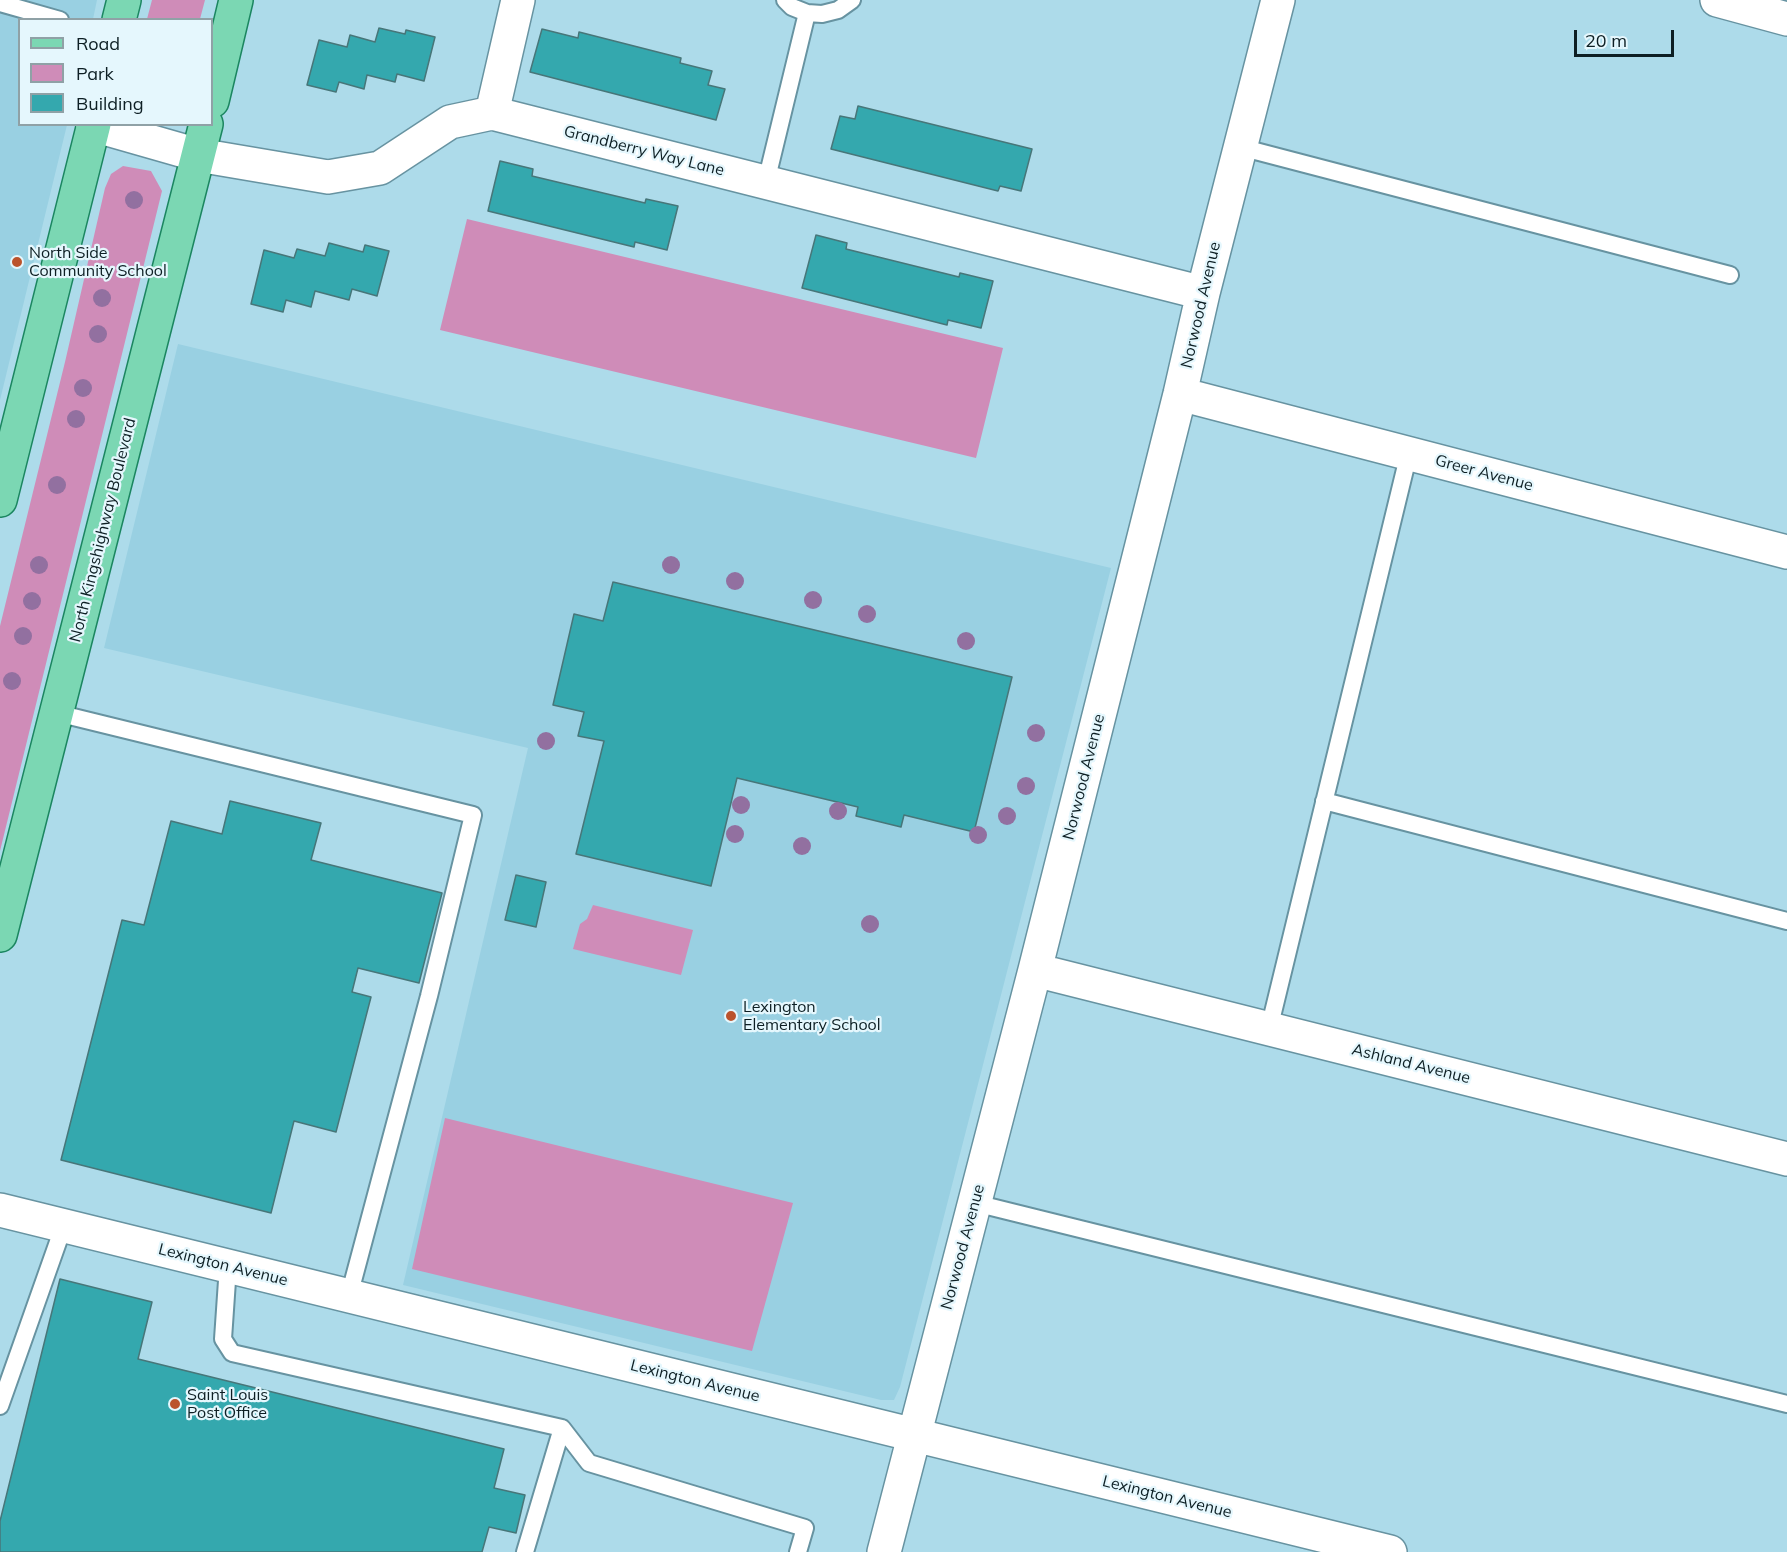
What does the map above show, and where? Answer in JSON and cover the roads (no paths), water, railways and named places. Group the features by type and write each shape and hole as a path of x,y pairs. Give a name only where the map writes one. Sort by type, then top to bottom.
{"main road":[{"path":"120,18 124,0"},
{"path":"213,97 236,0"},
{"path":"0,500 93,126"},
{"name":"North Kingshighway Boulevard","path":"0,935 202,140"}],"street":[{"path":"492,113 518,0"},
{"name":"Norwood Avenue","path":"884,1552 1035,970 1278,0"},
{"path":"1717,0 1787,18"},
{"name":"Grandberry Way Lane","path":"100,126 202,140 328,177 380,168 450,122 492,113 1203,293"},
{"name":"Greer Avenue","path":"1180,394 1787,552"},
{"name":"Ashland Avenue","path":"1035,970 1787,1159"},
{"name":"Lexington Avenue","path":"0,1210 1390,1552"}],"lane":[{"path":"785,0 792,7 807,13 822,14 838,10 852,0"},
{"path":"0,3 53,18"},
{"path":"766,182 807,13"},
{"path":"1240,147 1731,275"},
{"path":"1269,1029 1409,453"},
{"path":"57,713 473,815 426,1007 349,1296"},
{"path":"1324,801 1787,921"},
{"path":"975,1203 1787,1404"},
{"path":"0,1406 64,1225"},
{"path":"228,1266 223,1339 232,1353 562,1428 588,1463 805,1528 798,1552"},
{"path":"525,1552 562,1428"}],"place":[{"name":"North Side Community School","path":"17,262"},
{"name":"Lexington Elementary School","path":"731,1016"},
{"name":"Saint Louis Post Office","path":"175,1404"}]}
